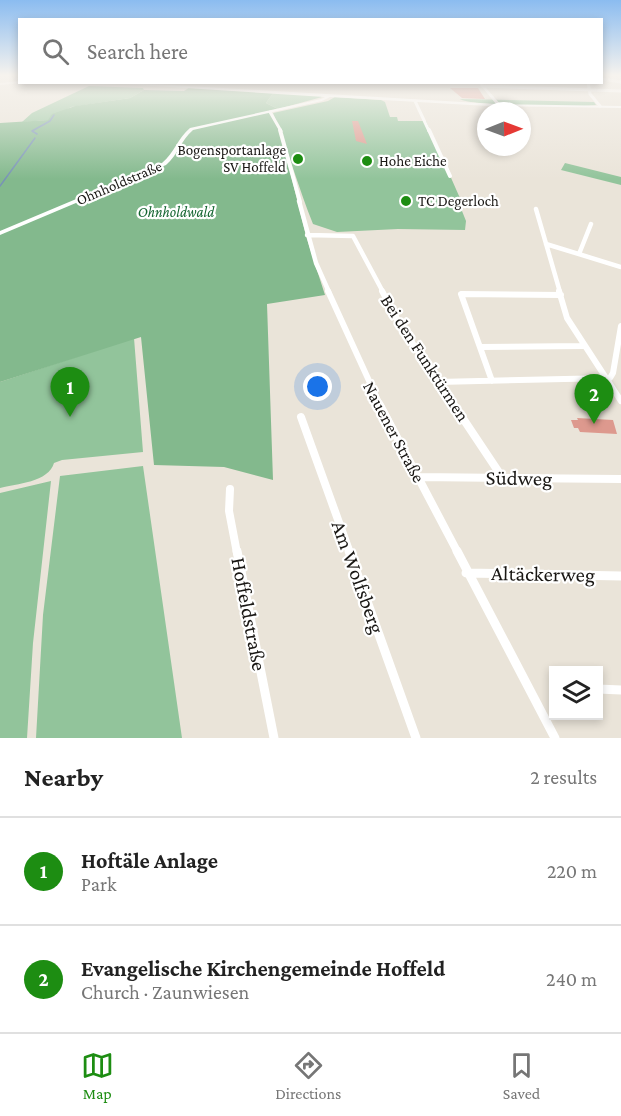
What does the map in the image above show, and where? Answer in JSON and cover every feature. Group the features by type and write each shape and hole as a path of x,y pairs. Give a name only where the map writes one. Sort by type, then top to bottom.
{"main road":[{"name":"Ohnholdstraße","path":"0,233 164,164 174,155 184,135 192,129 282,109"}],"street":[{"path":"419,109 450,176"},
{"name":"Nauener Straße","path":"270,112 279,125 307,233 327,293 366,378 466,573 555,738"},
{"path":"536,208 567,318 583,346 621,401"},
{"path":"579,254 591,224"},
{"name":"Bei den Funktürmen","path":"307,233 353,236 401,326 502,477"},
{"path":"546,244 621,267"},
{"path":"492,381 461,294 561,295"},
{"path":"438,382 610,378 614,373 621,326"},
{"path":"480,346 583,346"},
{"name":"Am Wolfsberg","path":"301,417 416,738"},
{"name":"Südweg","path":"418,477 621,479"},
{"name":"Hoffeldstraße","path":"230,489 229,511 274,738"},
{"name":"Altäckerweg","path":"466,573 621,576"},
{"path":"603,689 621,690"}],"green space":[{"path":"40,109 67,109 49,120 22,122"},
{"name":"Ohnholdwald","path":"65,109 276,109 269,111 279,127 306,236 325,295 267,304 273,480 224,467 154,465 141,337 0,382 0,123 48,120 52,114"},
{"name":"Hohe Eiche","path":"289,109 387,109 390,117 397,117 398,121 426,121 463,205 460,206 466,221 465,230 398,229 337,232 313,224 273,113"},
{"path":"565,163 621,177 621,185 561,170"},
{"path":"134,338 143,452 62,460 54,463 46,474 39,478 0,488 0,382"},
{"path":"143,466 182,738 36,738 43,615 60,476"},
{"path":"51,481 33,643 27,738 0,738 0,493"}],"building":[{"path":"352,121 358,121 367,144 356,141"},
{"path":"577,418 613,420 617,434 580,432 578,428 574,428 571,420 578,420"}],"waterway":[{"path":"37,134 32,131 50,121 54,115"},
{"path":"0,186 35,138"}],"place":[{"name":"Bogensportanlage SV Hoffeld","path":"298,159"},
{"name":"Hohe Eiche","path":"367,161"},
{"name":"TC Degerloch","path":"406,201"},
{"name":"Hoftäle Anlage","path":"70,417"},
{"name":"Evangelische Kirchengemeinde Hoffeld","path":"594,424"}]}
